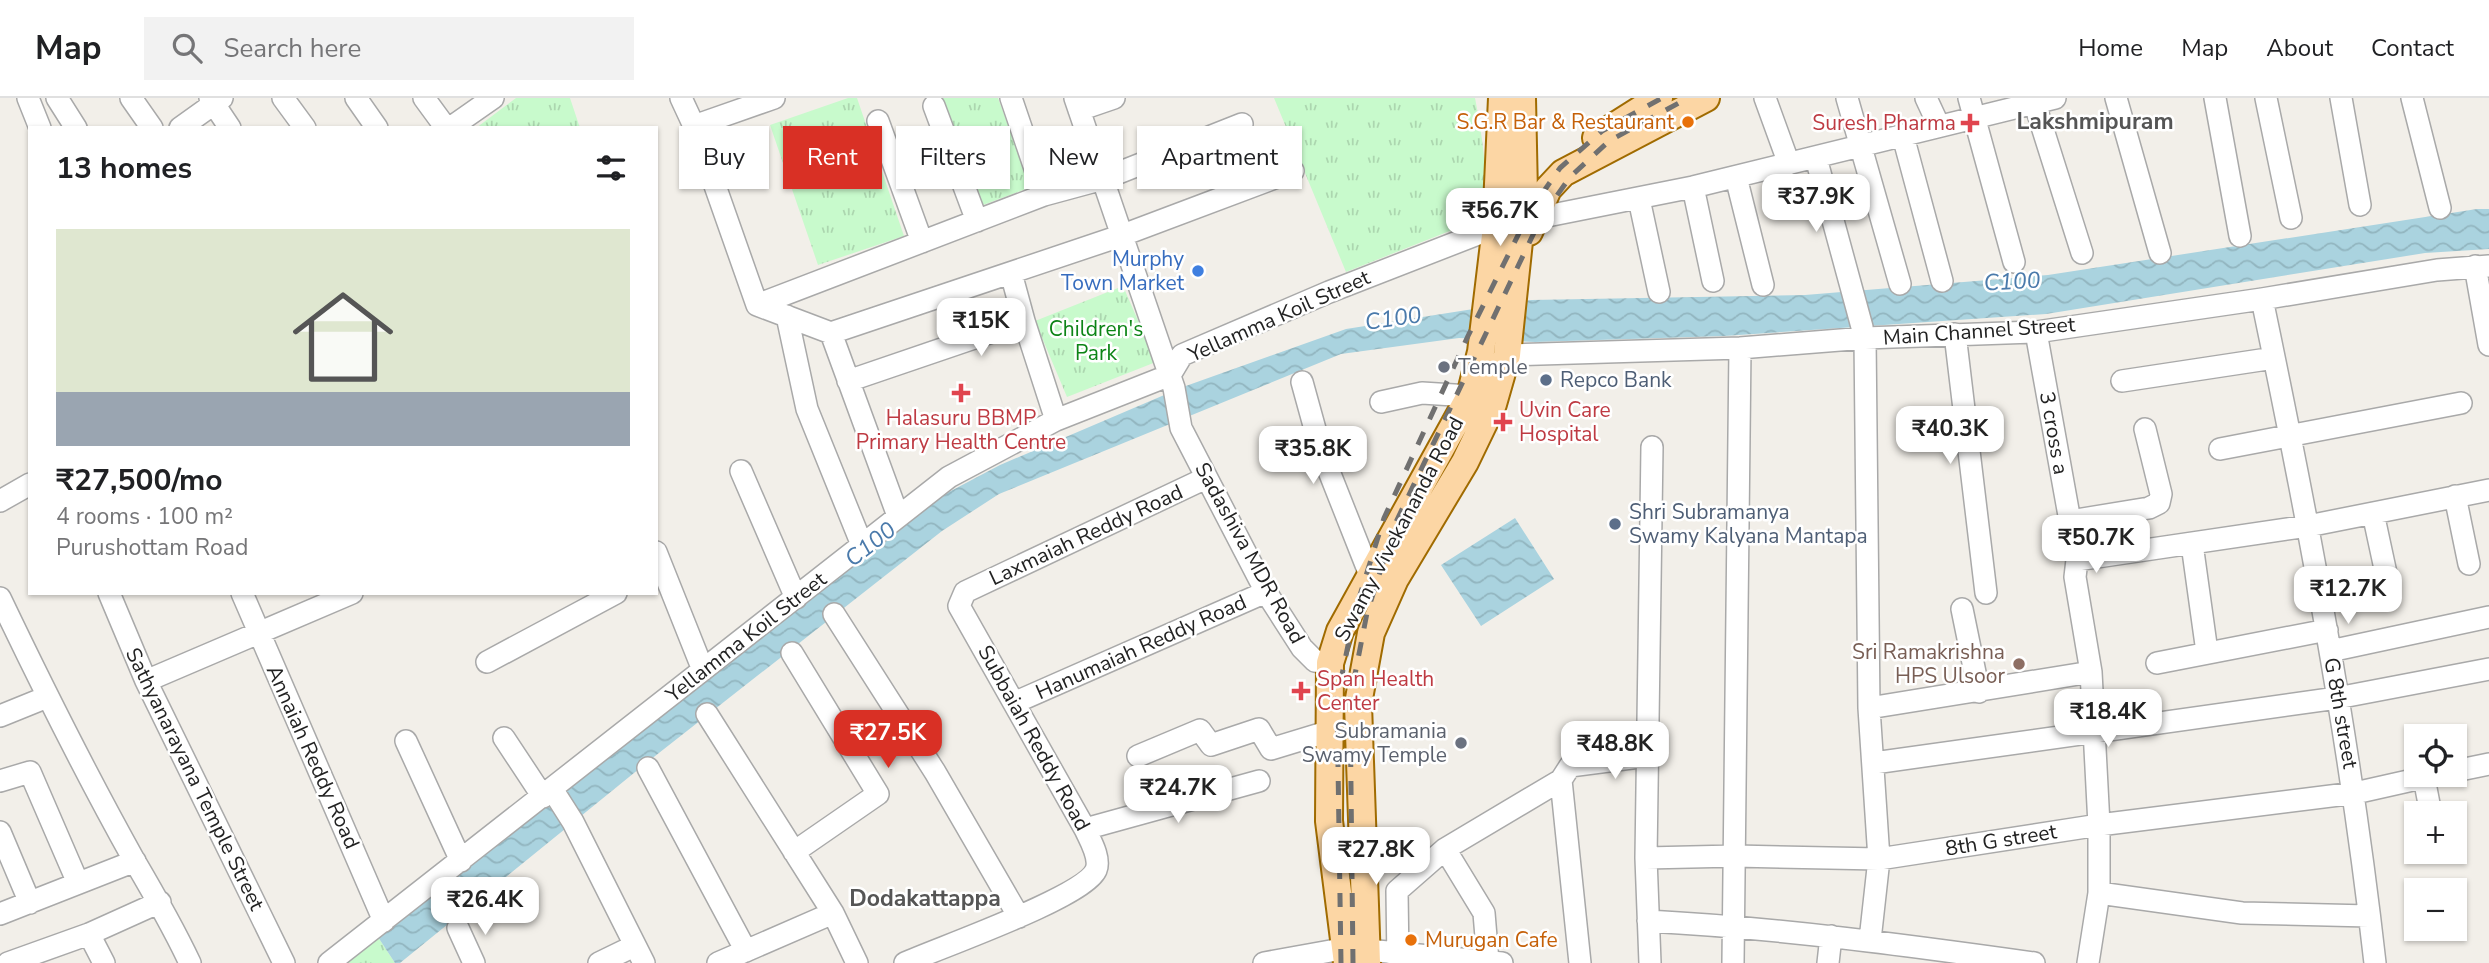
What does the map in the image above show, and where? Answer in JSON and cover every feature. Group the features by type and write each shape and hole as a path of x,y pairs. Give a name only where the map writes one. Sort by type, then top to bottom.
{"main road":[{"name":"Swamy Vivekananda Road","path":"1357,956 1358,704 1370,637 1395,579 1475,442 1493,404 1508,351 1496,227 1502,98"},
{"name":"Swamy Vivekananda Road","path":"1357,956 1329,821 1330,663 1340,631 1471,397 1481,352 1501,290 1520,251 1524,194 1522,98"},
{"path":"1496,227 1552,166 1660,98"},
{"path":"1520,251 1532,219 1548,189 1563,173 1706,98"},
{"path":"1340,631 1370,637"}],"street":[{"path":"28,98 39,126"},
{"path":"57,98 75,126"},
{"path":"131,98 151,126"},
{"path":"283,98 304,126"},
{"path":"356,98 376,126"},
{"path":"424,98 446,126"},
{"path":"451,126 493,98"},
{"path":"681,98 694,126 774,98"},
{"path":"1011,98 1044,195"},
{"path":"1077,104 1114,98"},
{"path":"1765,98 1789,164"},
{"path":"1847,98 1900,284"},
{"path":"1926,98 1939,126"},
{"path":"2116,98 2160,253"},
{"path":"2215,98 2240,236"},
{"path":"2266,98 2291,218"},
{"path":"2341,98 2360,205"},
{"path":"2412,98 2440,208"},
{"path":"182,126 215,100 229,126"},
{"path":"1532,219 1639,199 1816,158 1939,126 1973,108 2041,100 2082,253"},
{"name":"Sadashiva MDR Road","path":"1077,104 1085,126"},
{"path":"934,106 977,221"},
{"path":"1973,108 2014,262"},
{"path":"878,121 922,243"},
{"path":"1123,172 1242,124"},
{"path":"1903,136 1942,281"},
{"path":"1816,158 1864,332 1870,708 1879,859 1870,940"},
{"path":"1736,177 1763,285"},
{"path":"1693,187 1713,281"},
{"path":"716,189 757,305"},
{"path":"757,305 1044,195 1068,189"},
{"name":"Sadashiva MDR Road","path":"1106,189 1172,381 1181,428 1266,592 1302,648 1315,661 1330,663"},
{"path":"757,305 831,333 1011,274 1245,189"},
{"path":"1639,199 1659,292"},
{"name":"Yellamma Koil Street","path":"329,963 551,794 702,670 949,477 1056,420 1172,381 1182,355 1329,292 1496,227"},
{"path":"2482,266 2489,345"},
{"name":"Main Channel Street","path":"1508,351 1740,348 1864,332 2036,332 2482,266"},
{"path":"1011,274 1056,420"},
{"name":"G 8th street","path":"2262,299 2308,526 2355,793 2375,963"},
{"path":"787,316 807,409 862,545"},
{"path":"848,381 1024,321"},
{"name":"3 cross a","path":"2036,332 2077,560 2075,577 2091,673 2099,825 2099,893 2088,963"},
{"path":"831,333 898,516"},
{"path":"1955,334 1986,593"},
{"path":"1734,963 1740,348"},
{"path":"2122,381 2274,358"},
{"path":"1302,383 1321,451 1370,575"},
{"path":"1381,402 1422,393 1471,397"},
{"path":"2220,449 2462,403"},
{"path":"2070,521 2149,508 2159,503 2161,494 2145,429"},
{"path":"1650,958 1646,858 1652,447"},
{"path":"741,471 796,598"},
{"name":"Laxmaiah Reddy Road","path":"965,592 1206,478"},
{"path":"0,501 28,485"},
{"path":"2077,560 2308,526 2489,490"},
{"path":"2455,496 2469,564"},
{"path":"2373,513 2387,578"},
{"path":"2192,544 2207,652"},
{"path":"658,564 702,670"},
{"name":"Subbaiah Reddy Road","path":"965,592 959,606 1086,829 1098,862 1096,870 1083,884 1019,917"},
{"name":"Hanumaiah Reddy Road","path":"1016,702 1266,592"},
{"name":"Sathyanarayana Temple Street","path":"110,595 146,681 284,963"},
{"name":"Annaiah Reddy Road","path":"244,595 384,921"},
{"path":"146,681 347,595"},
{"path":"488,662 612,595"},
{"path":"0,598 47,697 135,861 160,902 190,963"},
{"path":"1962,609 1979,692"},
{"path":"834,614 935,772 1019,917 905,963"},
{"path":"2157,663 2207,652 2329,641 2489,617"},
{"path":"792,653 878,794 794,852"},
{"path":"1874,763 2337,698 2489,669"},
{"path":"1870,708 2091,673"},
{"path":"0,716 47,697"},
{"path":"707,714 833,913 857,963"},
{"path":"1138,756 1200,730 1211,745 1259,729 1271,749 1330,731"},
{"path":"504,738 573,822 639,954 599,963"},
{"path":"406,741 461,861"},
{"path":"1397,958 1397,891 1444,849 1561,780 1570,766 1647,756"},
{"path":"2467,769 2489,764"},
{"path":"648,768 746,951"},
{"path":"0,781 30,772 78,883"},
{"path":"1561,780 1580,963"},
{"path":"1086,829 1259,781"},
{"name":"8th G street","path":"1646,858 1735,856 1879,859 2099,825 2355,793 2404,782"},
{"path":"0,832 30,903"},
{"path":"1264,963 1357,956 1495,962 1483,912 1444,849"},
{"path":"0,914 135,861"},
{"path":"2099,893 2242,913 2370,916"},
{"path":"8,963 45,957 160,902"},
{"path":"718,963 833,913"},
{"path":"1648,921 1733,925 1870,940 2034,963"},
{"path":"458,928 474,963"},
{"path":"89,934 104,963"},
{"path":"1828,963 1831,936"}],"green space":[{"path":"516,98 570,98 579,126 479,126"},
{"path":"848,98 857,98 867,126 783,126 783,163 770,125"},
{"path":"934,98 998,98 1008,126 944,126"},
{"path":"1274,98 1475,98 1485,176 1480,219 1346,272 1302,166 1302,126 1286,126"},
{"path":"1010,130 1024,168 1026,189 975,208 968,189 1010,189"},
{"path":"882,171 904,236 818,265 792,189 882,189"},
{"name":"Children's Park","path":"1123,286 1156,362 1067,397 1035,321"},
{"path":"378,937 395,963 345,963"}],"water":[{"name":"C100","path":"2489,209 2489,249 2425,253 2046,314 1724,336 1535,342 1459,338 1341,354 999,494 942,531 650,760 400,963 395,963 378,937 930,502 1000,465 1183,387 1346,329 1531,300 1805,295 2048,275"},
{"path":"1515,518 1554,579 1481,626 1441,565"}],"railway":[{"path":"1341,963 1337,699 1355,611 1384,518 1468,336 1530,211 1560,168 1602,131 1662,98"},
{"path":"1353,963 1350,700 1367,613 1396,522 1541,218 1570,177 1609,141 1688,98"}],"place":[{"name":"S.G.R Bar & Restaurant","path":"1688,122"},
{"name":"Suresh Pharma","path":"1970,123"},
{"name":"Murphy Town Market","path":"1198,271"},
{"name":"Temple","path":"1444,367"},
{"name":"Repco Bank","path":"1546,380"},
{"name":"Halasuru BBMP Primary Health Centre","path":"961,393"},
{"name":"Uvin Care Hospital","path":"1503,422"},
{"name":"Shri Subramanya Swamy Kalyana Mantapa","path":"1615,524"},
{"name":"Sri Ramakrishna HPS Ulsoor","path":"2019,664"},
{"name":"Span Health Center","path":"1301,691"},
{"name":"Subramania Swamy Temple","path":"1461,743"},
{"name":"Murugan Cafe","path":"1411,940"}],"district":[{"name":"Lakshmipuram","path":"2095,121"},
{"name":"Dodakattappa","path":"925,898"}]}
